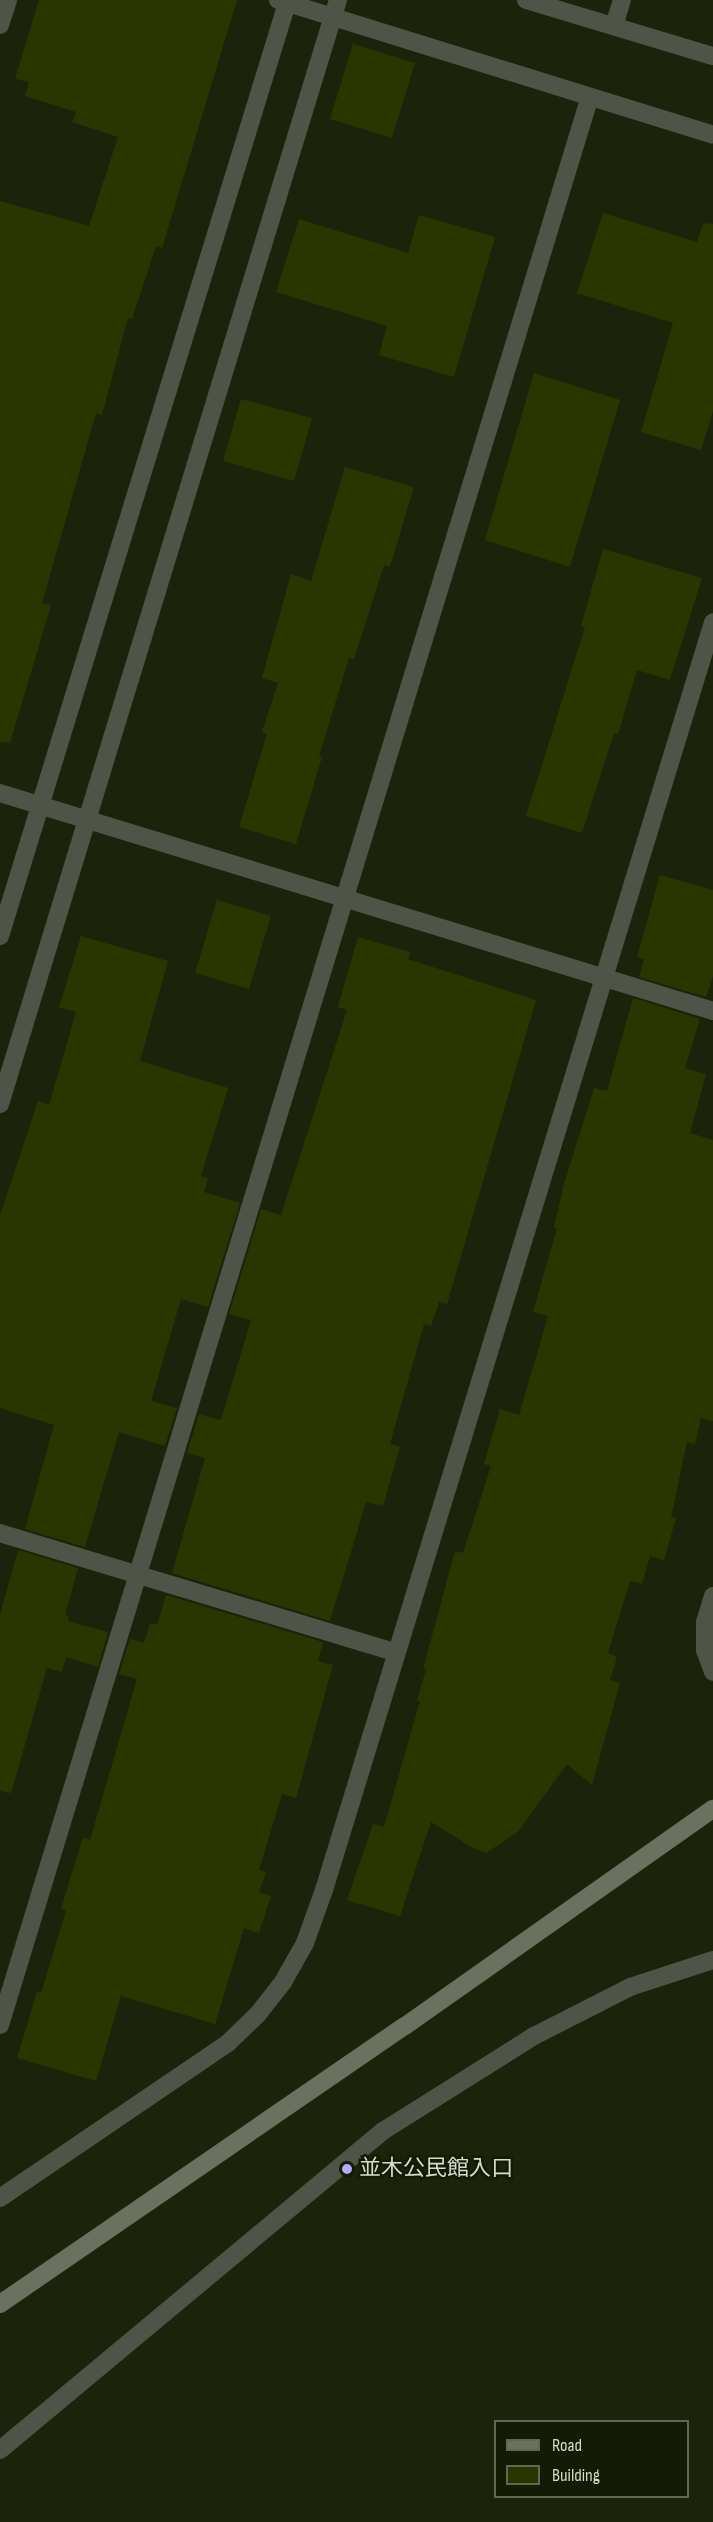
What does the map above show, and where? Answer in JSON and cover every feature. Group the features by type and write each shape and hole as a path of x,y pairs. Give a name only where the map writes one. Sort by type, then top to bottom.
{"street":[{"path":"0,25 8,0"},
{"path":"526,0 713,56"},
{"path":"614,26 622,0"},
{"path":"0,936 284,1 336,8 590,97 713,135"},
{"path":"0,1104 336,8"},
{"path":"0,2025 136,1574 590,97"},
{"path":"0,2198 228,2043 258,2014 283,1982 305,1943 324,1890 395,1652 713,622"},
{"path":"0,793 713,1011"},
{"path":"0,1533 395,1652"},
{"path":"713,1596 705,1623 705,1650 713,1672"},
{"path":"0,2304 713,1809"},
{"path":"0,2450 383,2131 534,2036 630,1987 713,1960"}],"building":[{"path":"39,0 237,0 162,248 156,246 132,319 128,318 102,415 96,413 42,603 51,605 10,743 0,742 0,201 89,226 118,137 72,122 76,112 25,96 29,82 15,79"},
{"path":"353,44 415,63 392,138 330,119"},
{"path":"603,213 697,242 703,223 713,224 713,411 701,450 641,432 673,323 577,293"},
{"path":"419,215 495,237 454,377 379,355 387,326 276,292 299,219 408,253"},
{"path":"534,373 620,400 570,567 485,540"},
{"path":"241,399 312,418 294,481 223,461"},
{"path":"345,467 414,487 390,567 384,565 354,659 349,658 319,756 322,757 296,844 239,827 267,734 262,732 278,683 262,678 291,574 311,581"},
{"path":"603,549 702,578 670,680 637,670 618,734 614,733 582,833 526,816 585,627 581,626"},
{"path":"660,875 713,890 713,976 706,997 639,977 644,959 637,957"},
{"path":"217,900 271,916 249,989 195,973"},
{"path":"81,936 168,961 140,1061 228,1088 201,1176 208,1178 204,1192 240,1203 208,1307 181,1299 151,1401 177,1408 165,1446 119,1432 85,1547 25,1529 54,1425 0,1408 0,1215 38,1101 49,1105 76,1012 59,1007"},
{"path":"358,937 410,952 408,959 536,1000 447,1304 439,1302 431,1326 424,1324 390,1444 400,1447 383,1506 366,1502 330,1621 172,1573 205,1458 187,1453 199,1414 221,1420 251,1320 229,1314 261,1209 281,1215 347,1010 338,1007"},
{"path":"633,998 700,1019 685,1068 706,1074 690,1133 713,1140 713,1421 701,1418 695,1444 687,1442 671,1517 676,1518 664,1560 650,1556 642,1584 630,1581 608,1653 617,1657 610,1680 620,1683 592,1785 567,1764 518,1832 486,1853 475,1849 431,1822 400,1916 347,1900 373,1824 384,1827 420,1701 417,1701 426,1669 423,1669 455,1551 463,1553 491,1466 484,1464 500,1409 519,1415 548,1316 533,1312 557,1228 554,1227 564,1184 594,1088 607,1091"},
{"path":"18,1550 78,1568 65,1615 69,1616 68,1621 108,1632 98,1667 66,1657 62,1672 47,1668 11,1793 0,1791 0,1615"},
{"path":"166,1595 323,1642 318,1661 333,1665 296,1798 282,1794 259,1870 266,1872 259,1892 271,1896 259,1933 244,1928 215,2024 121,1996 96,2081 17,2058 37,1992 41,1993 66,1911 61,1909 83,1837 90,1840 137,1679 119,1674 130,1639 144,1643 150,1623 157,1625"}],"place":[{"name":"並木公民館入口","path":"347,2169"}]}
